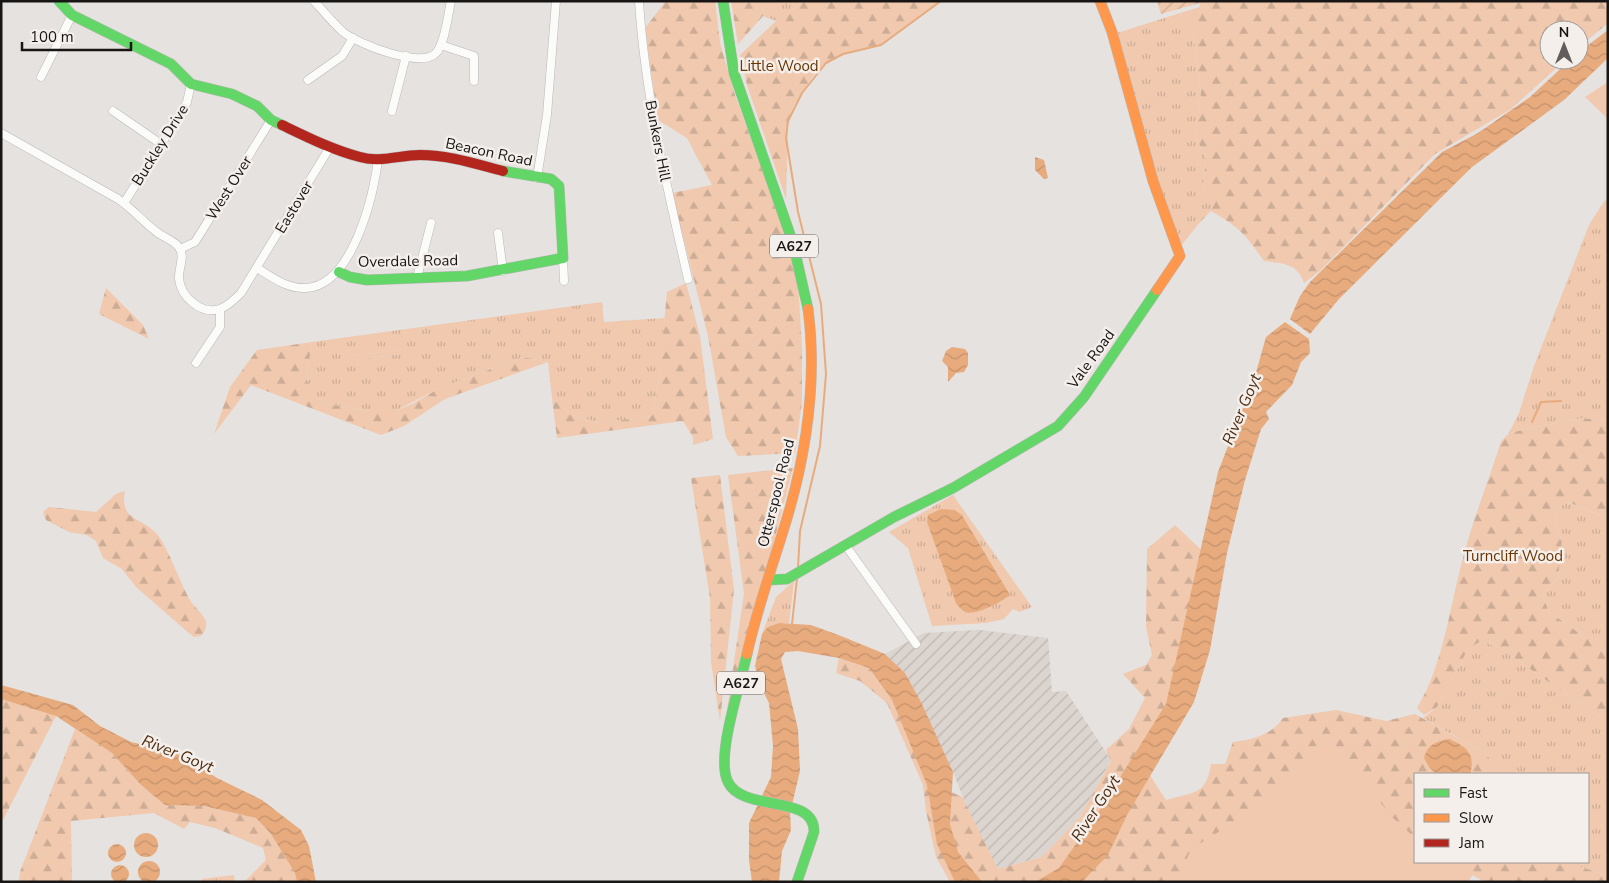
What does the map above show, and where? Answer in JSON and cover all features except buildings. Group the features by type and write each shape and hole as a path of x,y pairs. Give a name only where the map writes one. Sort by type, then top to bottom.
{"street":[{"path":"59,1 72,16 171,64 191,84"},
{"path":"314,1 344,32 353,38 377,49 419,59 431,58 441,45 451,1"},
{"path":"556,1 547,115 537,178 551,179 559,186 564,281"},
{"name":"Bunkers Hill","path":"639,1 645,74 662,164 688,279"},
{"name":"Otterspool Road","path":"723,1 734,71 794,245 805,294 812,382 800,470 752,633 724,754 724,776 730,787 748,798 802,810 811,817 814,828 797,882"},
{"name":"Vale Road","path":"769,580 787,579 894,517 961,483 1058,426 1084,397 1180,256 1153,181 1112,32 1100,1"},
{"path":"45,75 72,16"},
{"path":"308,80 342,56 353,38"},
{"path":"441,45 474,56 474,81"},
{"path":"392,111 406,56"},
{"name":"Beacon Road","path":"191,84 221,90 240,97 257,106 271,120 361,158 436,156 537,178"},
{"name":"Buckley Drive","path":"124,203 187,102 191,84"},
{"path":"113,110 161,144"},
{"name":"West Over","path":"180,249 195,242 271,120"},
{"path":"1,133 124,203 158,233 180,249 182,260 179,278 182,290 190,301 200,307 211,310 220,309 229,304 241,293 257,268"},
{"name":"Eastover","path":"257,268 330,146"},
{"path":"338,272 366,215 376,180 378,159"},
{"path":"417,278 431,223"},
{"path":"498,233 503,271"},
{"name":"Overdale Road","path":"257,268 292,287 306,288 328,282 338,272 350,277 367,280 417,278 503,271 563,258"},
{"path":"196,363 220,327 220,309"},
{"path":"846,546 916,644"}],"shaded area":[{"path":"979,630 1048,638 1052,692 1066,691 1111,760 1080,817 1042,857 998,869 969,813 953,772 905,673 885,654 924,633"}],"green space":[{"path":"666,1 715,1 720,43 735,95 787,237 798,282 802,348 802,402 795,453 738,456 726,437 708,336 672,193 712,185 687,138 658,120 645,28"},
{"path":"731,1 762,1 763,16 738,44"},
{"path":"762,1 805,1 776,21 763,16"},
{"name":"Little Wood","path":"805,1 941,1 881,45 843,54 826,63 813,76 794,105 788,121 786,199 747,85 740,55 776,21"},
{"path":"1157,1 1199,1 1200,3 1161,14"},
{"path":"1199,1 1608,1 1608,23 1589,39 1589,20 1539,20 1539,70 1554,70 1511,109 1435,154 1321,270 1304,283 1298,271 1288,265 1264,261 1241,232 1211,211 1198,224 1215,203 1203,188 1206,158 1195,136 1201,92 1193,31 1180,13 1200,7"},
{"path":"1180,13 1193,31 1201,92 1195,136 1206,158 1203,188 1215,203 1181,246 1151,162 1117,33"},
{"path":"1608,82 1608,119 1585,97"},
{"path":"1605,200 1608,202 1608,421 1582,418 1509,433 1519,413 1534,366 1589,225"},
{"path":"686,283 700,336 713,439 693,445 693,437 683,421 557,438 552,398 569,414 599,423 652,416 659,378 667,292"},
{"path":"106,288 143,325 149,339 99,314"},
{"path":"602,302 604,322 665,318 659,378 652,416 600,423 569,414 552,398 548,362 523,357 438,389 395,411 370,411 327,404 312,395 306,377 312,342","holes":["401,350 401,354 363,359 364,364 354,363 346,356"]},
{"path":"312,342 306,377 312,395 327,404 370,411 395,411 412,404 438,389 523,357 548,362 445,399 404,426 381,435 251,385 214,434 230,387 257,350"},
{"path":"401,350 401,354 363,359 364,364 354,365 347,360 346,356"},
{"name":"Turncliff Wood","path":"1582,418 1608,421 1608,519 1568,502 1557,508 1555,521 1562,541 1558,578 1542,594 1549,612 1608,653 1608,723 1500,648 1481,641 1468,649 1437,707 1424,715 1417,708 1426,691 1439,656 1466,547 1501,442 1509,433"},
{"path":"793,468 729,716 726,717 744,593 728,475"},
{"path":"720,475 734,590 720,721 711,662 710,598 691,478"},
{"path":"125,491 125,508 133,517 157,534 190,600 205,619 206,628 201,636 194,637 190,634 137,588 122,569 103,558 96,541 87,535 69,532 46,520 43,512 49,507 96,512 116,494"},
{"path":"953,495 1032,607 1020,612 1013,609 1004,619 986,623 932,626 908,548 889,532","holes":["955,510 962,515 1010,595"]},
{"path":"1567,502 1608,519 1608,653 1549,612 1542,594 1558,578 1562,541 1555,521 1557,508"},
{"path":"1175,525 1212,560 1205,608 1144,766 1166,800 1191,794 1202,787 1206,782 1211,764 1225,764 1233,742 1261,736 1273,729 1283,718 1336,710 1386,721 1415,714 1486,754 1500,773 1414,773 1414,840 1306,757 1280,795 1185,882 950,882 936,857 926,811 923,785 887,703 860,681 836,673 839,658 869,668 892,700 927,784 941,787 962,797 998,869 1042,857 1080,817 1111,761 1106,750 1129,729 1145,698 1123,674 1146,665 1152,655 1146,627 1147,549"},
{"path":"794,581 789,623 774,625 762,634 776,597"},
{"path":"1481,641 1500,648 1608,723 1608,875 1566,863 1589,863 1589,773 1500,773 1486,754 1423,718 1437,707 1468,649"},
{"path":"1,699 56,716 1,824"},
{"path":"75,729 112,753 141,785 165,805 204,806 256,818 271,834 295,873 297,882 244,882 266,860 263,848 215,828 190,822 184,829 154,813 71,821 72,882 19,882 20,872"},
{"path":"1318,744 1335,745 1391,816 1414,837 1414,863 1455,863 1474,873 1468,882 1177,882 1191,849 1243,817 1253,816 1260,806 1283,790 1308,753"},
{"path":"1450,863 1566,863 1608,875 1608,882 1485,882"},
{"path":"234,875 235,882 202,882 202,879"}],"water":[{"path":"1608,30 1608,58 1564,100 1472,167 1339,299 1310,334 1290,319 1300,296 1310,282 1442,152 1478,133 1530,97 1559,70 1589,70 1589,44"},
{"path":"1035,157 1044,160 1048,178 1044,179 1035,170"},
{"path":"1285,322 1309,339 1310,353 1301,362 1292,385 1266,412 1269,419 1261,429 1245,480 1227,553 1210,650 1194,702 1127,815 1108,855 1082,882 1035,882 1059,868 1097,814 1166,704 1218,472 1255,376 1266,337"},
{"path":"952,347 965,349 968,353 968,365 964,372 956,373 948,382 948,367 942,361 946,351"},
{"path":"941,509 955,510 962,515 1010,595 982,610 970,613 965,612 956,603 927,522 928,515"},
{"path":"779,623 811,625 841,636 885,654 905,673 921,702 953,772 950,824 958,852 982,882 955,882 937,844 927,785 892,700 869,668 839,658 798,651 785,652 781,659 798,729 800,771 790,813 791,830 782,851 779,882 752,882 749,860 749,823 771,777 773,746 769,703 760,685 755,666 762,634 768,627"},
{"name":"River Goyt","path":"1,685 73,705 100,726 131,742 179,753 217,778 262,800 301,830 309,846 316,882 297,882 295,873 271,834 256,818 204,806 165,805 141,785 112,753 56,716 1,699"},
{"path":"1449,739 1465,748 1472,761 1470,773 1435,773 1424,758 1430,747"},
{"path":"146,833 151,834 157,840 157,850 151,856 146,857 141,856 135,850 134,845 135,840 141,834"},
{"path":"117,844 123,847 126,853 123,859 117,862 111,859 108,853 111,847"},
{"path":"149,861 157,864 160,872 157,880 149,883 141,880 138,872 141,864"},
{"path":"120,865 126,868 129,874 126,880 120,883 114,880 111,874 114,868"}],"waterway":[{"path":"798,568 800,531 820,446 826,374 821,304 798,212 786,138 788,121 802,93 826,63 843,54 881,45 941,1"},
{"path":"1532,422 1541,402 1561,401"},
{"path":"792,624 797,578"}],"traffic: fast":[{"path":"59,1 72,15 171,64 191,84 232,94 257,106 271,120 282,125"},
{"path":"723,1 734,73 793,243 808,309"},
{"path":"339,272 350,277 367,280 467,276 563,258 559,186 551,179 503,171"},
{"path":"769,580 787,579 894,517 953,488 1058,426 1084,397 1157,290"},
{"path":"747,654 730,720 725,771 728,782 736,791 748,797 791,807 803,812 811,820 814,832 797,882"}],"traffic: slow":[{"path":"1100,1 1112,32 1153,181 1180,256 1157,290"},
{"path":"747,654 751,635 790,508 802,459 811,385 811,334 808,309"}],"traffic: jam":[{"path":"282,125 330,147 367,159 431,155 462,160 503,171"}]}
